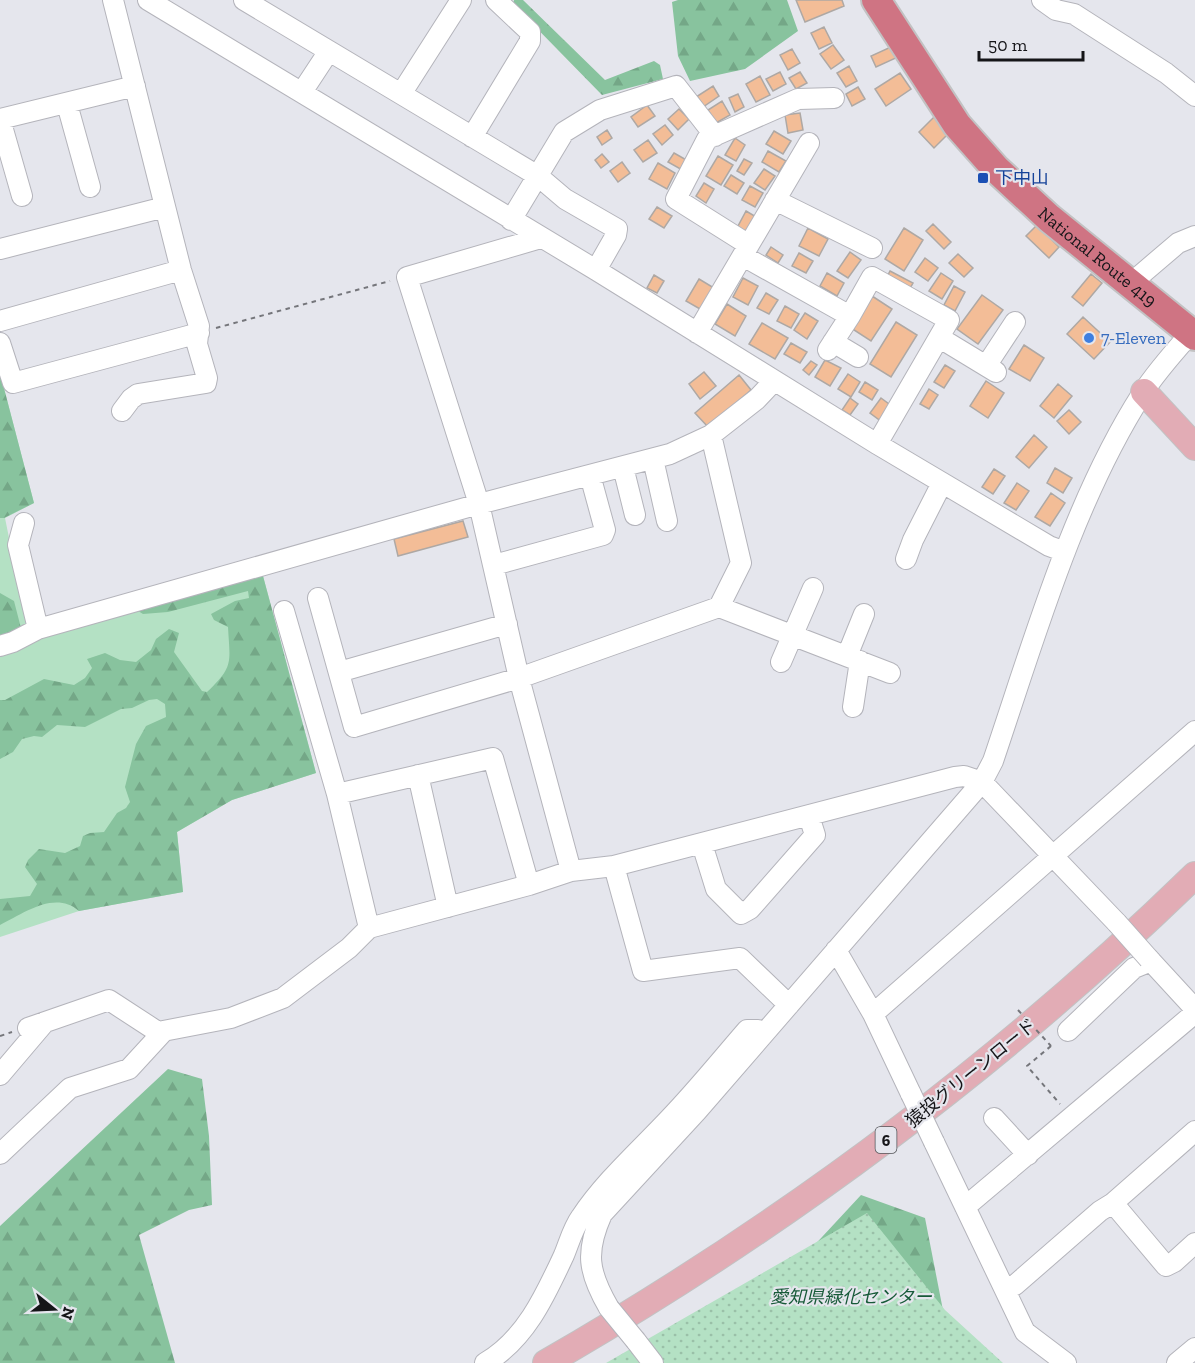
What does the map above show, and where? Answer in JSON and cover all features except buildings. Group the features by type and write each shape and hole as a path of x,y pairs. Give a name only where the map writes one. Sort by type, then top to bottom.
{"highway":[{"name":"National Route 419","path":"876,0 957,125 996,169 1049,218 1193,335"}],"main road":[{"path":"1143,392 1195,447"},
{"name":"猿投グリーンロード","path":"546,1363 698,1271 894,1135 1063,997 1195,875"}],"street":[{"path":"113,0 181,270 199,326 197,344 207,378 206,383 138,394 122,411"},
{"path":"401,94 461,0"},
{"path":"472,137 530,41 530,32 496,0"},
{"path":"1042,0 1056,9 1073,7 1195,96"},
{"path":"160,3 877,444 1049,546 1065,552"},
{"path":"255,3 328,51 538,176 565,199 617,229 616,235 596,270"},
{"path":"302,92 328,51"},
{"path":"22,196 0,119 135,86"},
{"path":"511,220 564,132 600,110 676,86 715,136"},
{"path":"834,98 798,99 706,139 676,199 746,250 850,316"},
{"path":"67,104 90,187"},
{"path":"697,333 809,143"},
{"path":"775,200 872,248"},
{"path":"0,249 165,207"},
{"path":"1130,284 1178,243 1195,236"},
{"path":"541,238 407,277 480,504 519,678 571,871"},
{"path":"0,321 181,270"},
{"path":"858,357 831,346 872,277 949,320 877,444"},
{"path":"940,338 991,369 1015,322"},
{"path":"0,343 13,382 199,333"},
{"path":"653,1363 609,1308 593,1277 591,1257 594,1233 602,1214 697,1111 982,782 993,761 1065,552 1111,449 1143,392 1193,335"},
{"path":"0,646 38,630 480,504 670,454 711,435 757,399 774,381"},
{"path":"711,435 741,563 719,607"},
{"path":"653,459 667,521"},
{"path":"623,467 635,515"},
{"path":"494,565 603,534 605,530 590,476"},
{"path":"906,559 913,540 942,483"},
{"path":"24,523 18,545 38,630"},
{"path":"781,662 813,588"},
{"path":"318,598 354,727 519,678 719,607 890,673"},
{"path":"284,612 337,794 369,928"},
{"path":"853,707 853,659 864,614"},
{"path":"339,672 507,624"},
{"path":"873,1014 1195,731"},
{"path":"337,794 493,758 529,885"},
{"path":"417,775 448,907"},
{"path":"0,1076 37,1025 108,1000 158,1032 231,1018 283,998 349,948 369,928 529,885 571,871 614,866 964,776 982,782 1117,923 1195,1011 966,1207"},
{"path":"702,844 716,889 741,914 750,909 815,835 808,816"},
{"path":"614,866 643,971 740,958 789,1005"},
{"path":"836,950 873,1014 1025,1332 1066,1363"},
{"path":"1068,1031 1134,968 1150,960"},
{"path":"485,1363 495,1357 529,1322 555,1273 579,1219 602,1189 680,1108 747,1030 758,1030 763,1035"},
{"path":"0,1154 70,1088 129,1069 163,1032"},
{"path":"994,1119 1028,1155"},
{"path":"1004,1287 1015,1285 1195,1131"},
{"path":"1113,1203 1166,1266 1174,1262 1195,1243"},
{"path":"1177,1363 1195,1348"}],"path":[{"path":"199,333 407,277"},
{"path":"1018,1010 1051,1046 1027,1066 1072,1117"}],"green space":[{"path":"514,0 523,0 605,80 654,61 660,65 663,79 602,95 513,4"},
{"path":"678,0 787,0 798,31 745,69 690,81 678,56 672,2"},
{"path":"0,373 34,503 5,518 29,637 263,576 316,773 232,800 177,832 183,892 79,911 0,937"},
{"path":"0,373 34,503 4,518 0,518"},
{"path":"263,576 316,773 232,800 177,832 183,892 79,911 70,905 50,903 29,910 0,925 0,899 30,896 37,884 25,867 28,860 39,849 65,853 80,846 83,836 104,832 117,813 126,808 130,802 125,787 136,744 146,726 166,717 165,704 157,699 149,700 132,708 121,709 85,727 57,725 42,737 22,739 13,752 0,759 0,700 5,700 44,679 74,685 85,678 92,668 87,659 105,653 120,660 136,662 151,650 156,639 169,629 179,633 174,652 202,691 207,692 226,670 229,657 228,627 214,620 211,614 235,601 249,598 248,591 168,612 143,614 135,609"},
{"path":"0,593 14,601 22,632 0,639"},
{"path":"168,1069 202,1079 209,1136 212,1205 189,1210 139,1235 175,1363 0,1363 0,1226"},
{"path":"861,1195 925,1218 949,1341 809,1251"},
{"name":"愛知県緑化センター","path":"867,1213 945,1310 1003,1363 606,1363"}],"place":[{"name":"下中山","path":"983,178"},
{"name":"7-Eleven","path":"1089,338"}]}
